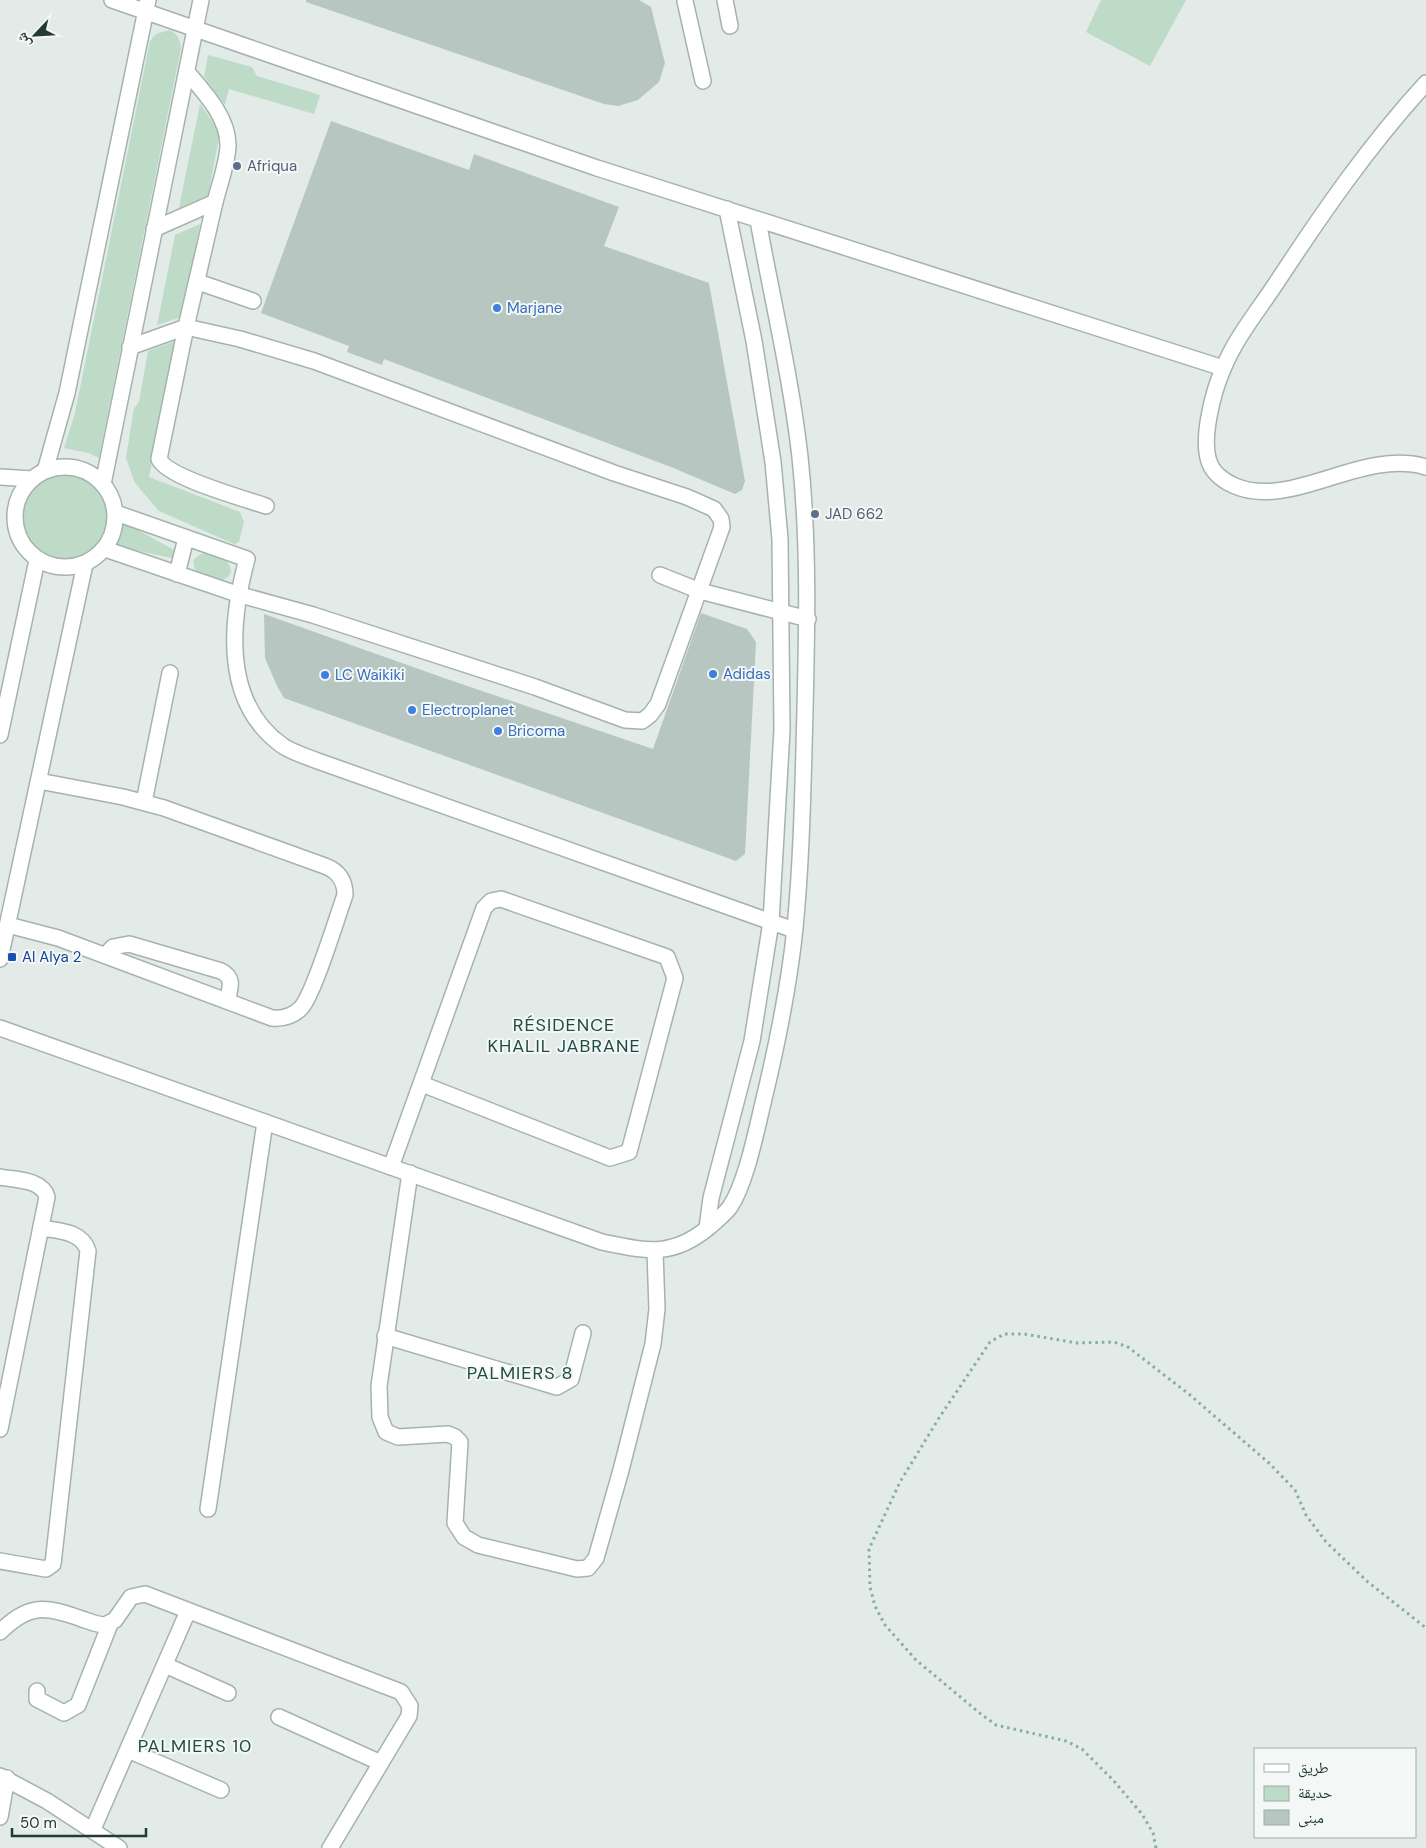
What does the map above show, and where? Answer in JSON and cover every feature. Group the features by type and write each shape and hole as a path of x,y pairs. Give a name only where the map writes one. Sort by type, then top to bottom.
{"street":[{"path":"112,0 146,7 196,28 588,165 1223,368"},
{"path":"103,484 201,0"},
{"path":"680,0 703,81"},
{"path":"725,0 730,26"},
{"path":"45,470 67,393 146,7"},
{"path":"187,72 210,100 225,127 228,146 198,282 186,327 159,459 167,470 185,478 266,506"},
{"path":"1426,83 1362,161 1301,245 1223,368 1211,411 1206,451 1210,466 1222,480 1236,486 1264,492 1360,468 1391,463 1404,462 1426,467"},
{"path":"154,229 215,202"},
{"path":"708,1228 711,1198 752,1041 771,922 782,730 780,539 773,462 754,341 727,209"},
{"path":"0,1028 602,1242 654,1251 678,1247 693,1240 730,1207 736,1195 756,1130 780,1028 794,930 803,804 808,619 800,457 786,364 758,220"},
{"path":"198,282 253,301"},
{"path":"105,549 237,594 313,615 534,687 608,715 634,722 642,721 650,715 658,704 722,527 721,519 714,508 314,361 240,338 186,327 130,347"},
{"path":"66,466 86,471 103,484 112,498 116,514 114,533 105,549 85,564 69,568 52,567 37,560 22,544 15,523 15,507 21,492 32,479 45,470 66,466"},
{"path":"0,477 32,479"},
{"path":"116,514 247,559 237,594 234,643 238,682 253,716 266,732 285,747 315,760 794,930"},
{"path":"0,516 15,523"},
{"path":"177,574 186,538"},
{"path":"0,734 37,560"},
{"path":"0,959 85,564"},
{"path":"660,575 700,591 808,619"},
{"path":"144,802 170,673"},
{"path":"8,924 58,938 106,955 272,1018 287,1017 299,1010 308,998 345,895 342,879 332,868 144,802 39,781"},
{"path":"392,1167 484,908 491,901 501,899 667,958 672,968 675,978 628,1152 620,1157 610,1158 422,1084"},
{"path":"106,955 113,947 129,944 221,971 229,977 231,983 227,1001"},
{"path":"208,1508 265,1122"},
{"path":"410,1174 385,1336 379,1386 380,1417 386,1432 398,1437 448,1434 460,1442 456,1523 464,1537 478,1545 577,1569 588,1568 596,1558 624,1461 653,1344 657,1309 654,1251"},
{"path":"0,1177 43,1187 47,1197 0,1429"},
{"path":"0,1561 46,1569 53,1564 88,1252 84,1242 77,1236 42,1228"},
{"path":"385,1336 557,1387 571,1379 583,1333"},
{"path":"37,1691 38,1699 42,1703 64,1713 73,1710 81,1698 110,1624 131,1596 141,1593 401,1692 410,1706 409,1716 330,1848"},
{"path":"0,1632 20,1614 42,1608 60,1611 101,1625 110,1624"},
{"path":"93,1829 188,1611"},
{"path":"164,1665 228,1693"},
{"path":"279,1717 380,1763"},
{"path":"128,1750 221,1790"},
{"path":"0,1817 4,1777 93,1829 119,1848"}],"path":[{"path":"1156,1848 1153,1833 1142,1814 1113,1780 1082,1749 1059,1739 996,1725 982,1716 916,1660 885,1625 875,1606 870,1587 869,1549 900,1482 969,1372 986,1347 997,1337 1004,1334 1024,1334 1077,1343 1114,1342 1121,1343 1141,1355 1269,1463 1295,1490 1306,1515 1326,1542 1368,1582 1426,1628"}],"green space":[{"path":"1101,0 1186,0 1150,66 1086,32"},
{"path":"169,30 178,37 181,48 99,458 88,453 64,448 75,413 150,41 156,34"},
{"path":"208,55 252,67 257,76 320,95 314,114 229,89 225,105 204,77"},
{"path":"200,104 220,133 208,195 179,208"},
{"path":"200,224 182,317 157,325 175,235"},
{"path":"178,340 149,477 240,512 244,522 239,542 234,544 159,511 135,483 126,458 134,408 139,402 148,351"},
{"path":"66,475 82,478 90,482 102,494 106,502 109,518 106,534 102,542 90,554 82,558 66,561 50,558 42,554 30,542 26,534 23,518 26,502 30,494 42,482 50,478"},
{"path":"123,522 178,552 176,559 116,546 121,535"},
{"path":"207,553 219,556 226,561 231,572 227,577 215,581 202,576 197,571 194,559 201,554"}],"building":[{"path":"306,0 639,0 651,7 665,63 659,82 638,100 618,106 604,104 306,2"},
{"path":"331,121 469,170 474,154 619,207 604,246 709,283 745,481 742,490 735,494 671,467 384,359 382,365 347,352 349,346 261,313"},
{"path":"701,613 747,629 756,642 745,854 736,861 284,698 265,658 264,614 653,749"}],"place":[{"name":"Afriqua","path":"237,166"},
{"name":"Marjane","path":"497,308"},
{"name":"JAD 662","path":"815,514"},
{"name":"Adidas","path":"713,674"},
{"name":"LC Waikiki","path":"325,675"},
{"name":"Electroplanet","path":"412,710"},
{"name":"Bricoma","path":"498,731"},
{"name":"Al Alya 2","path":"12,957"}],"district":[{"name":"RÉSIDENCE KHALIL JABRANE","path":"564,1035"},
{"name":"PALMIERS 8","path":"520,1373"},
{"name":"PALMIERS 10","path":"195,1746"}]}
